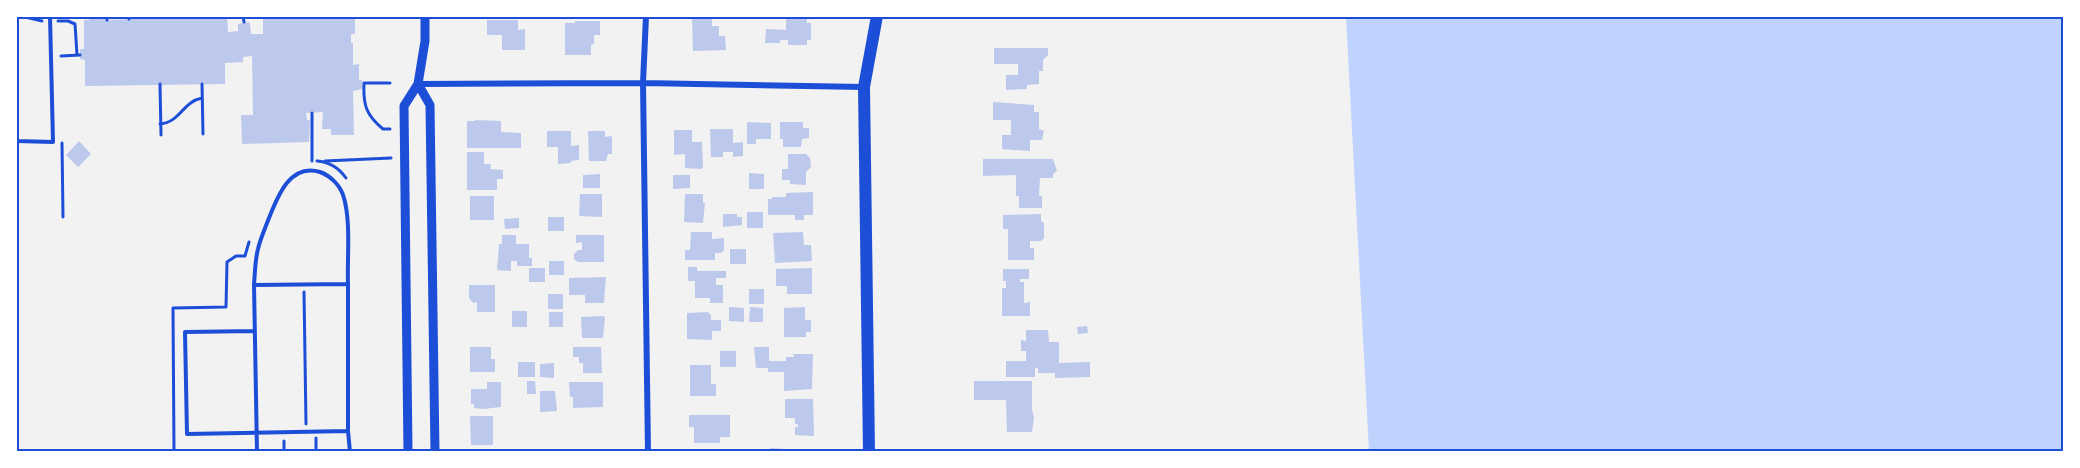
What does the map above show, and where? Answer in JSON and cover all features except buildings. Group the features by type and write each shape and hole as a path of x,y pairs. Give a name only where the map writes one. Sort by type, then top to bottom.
{"main road":[{"path":"869,452 864,87 877,16"}],"street":[{"path":"408,452 404,106 418,84 425,41 425,16"},
{"path":"646,16 643,83 648,452"},
{"path":"418,84 643,83 864,87"},
{"path":"418,84 430,105 435,452"}],"lane":[{"path":"16,122 17,141 53,142 50,16"},
{"path":"257,452 254,285 257,249 279,193 287,180 314,170 325,174 337,183 344,196 347,214 350,452"},
{"path":"254,285 348,284"},
{"path":"255,331 185,332 187,434 348,431"}],"path":[{"path":"243,16 244,22"},
{"path":"60,21 75,24 78,55 61,56"},
{"path":"390,83 363,83 364,102 370,118 383,129 390,129"},
{"path":"160,84 161,135"},
{"path":"202,84 203,134"},
{"path":"160,124 173,120 189,102 202,98"},
{"path":"312,113 312,161"},
{"path":"62,138 63,217"},
{"path":"323,162 391,158"},
{"path":"304,285 306,431"}],"water":[{"path":"1346,17 2063,17 2063,451 1369,451"}]}
